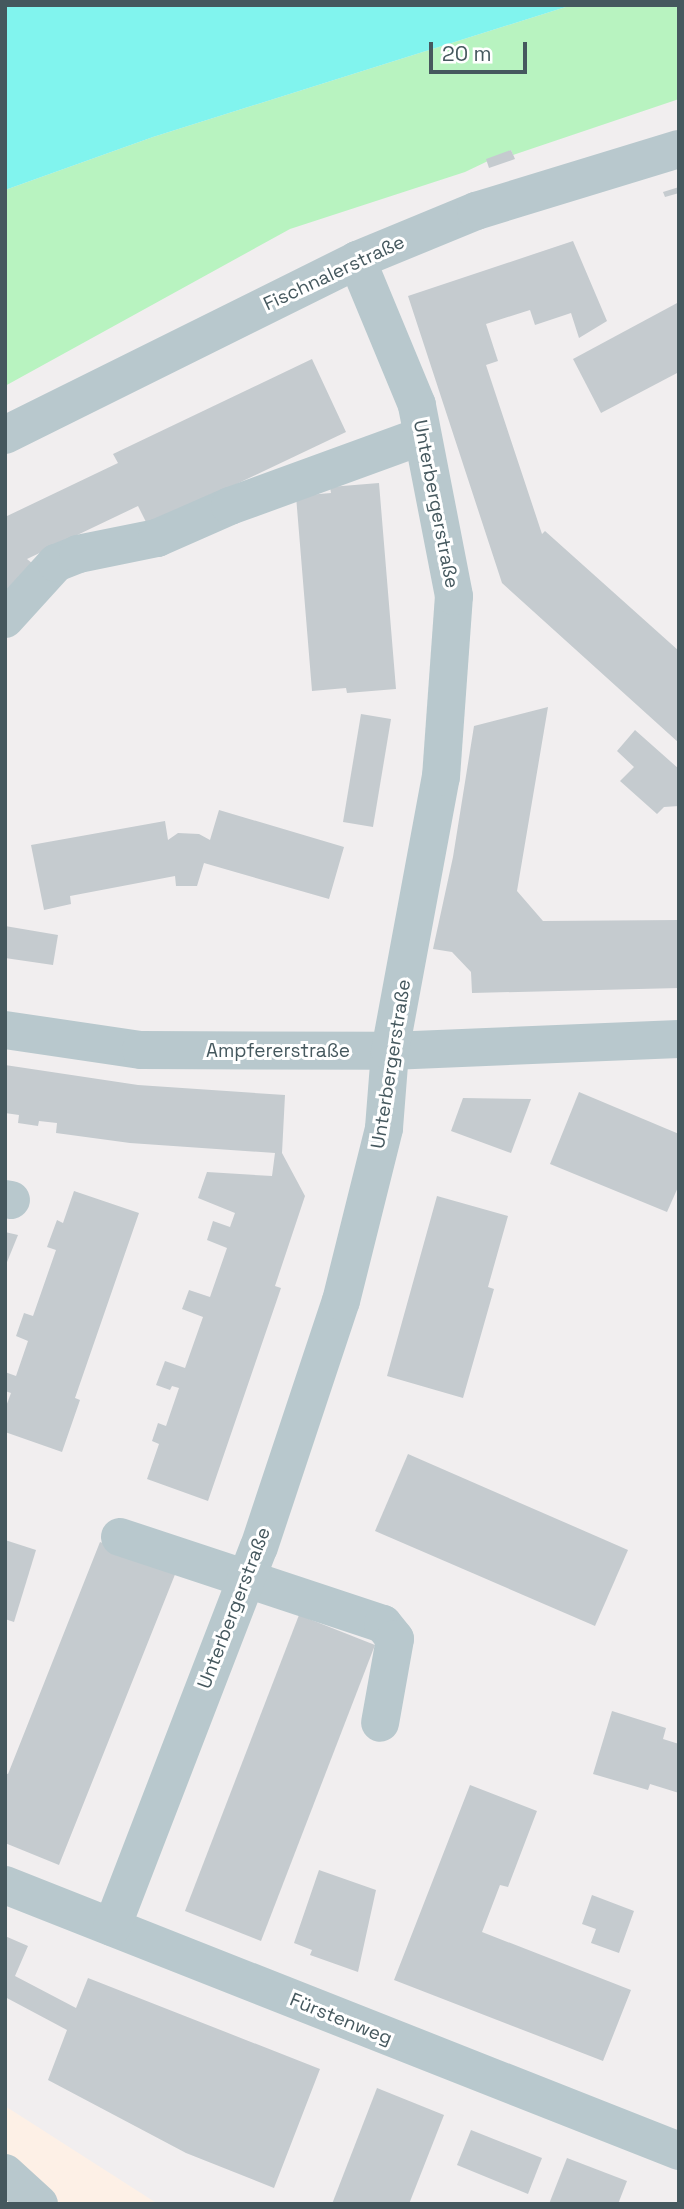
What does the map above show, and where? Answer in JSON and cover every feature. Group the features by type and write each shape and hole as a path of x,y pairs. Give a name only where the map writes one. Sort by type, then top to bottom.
{"street":[{"name":"Fischnalerstraße","path":"5,435 357,260 476,211 679,149"},
{"name":"Unterbergerstraße","path":"112,1927 246,1581 341,1301 384,1128 390,1051 441,777 454,596 416,405 357,260"},
{"path":"5,620 56,563 67,558 157,538 230,506 422,436"},
{"name":"Ampfererstraße","path":"5,1030 141,1050 390,1051 679,1039"},
{"path":"120,1537 246,1581 383,1624 395,1639 380,1723"},
{"name":"Fürstenweg","path":"5,1885 679,2151"},
{"path":"5,2173 39,2204"}],"shaded area":[{"path":"5,2106 158,2204 5,2204"}],"green space":[{"path":"572,5 679,5 679,99 513,155 511,150 465,172 290,229 5,386 5,190 153,137"}],"water":[{"path":"5,5 572,5 153,137 5,190"}],"building":[{"path":"511,150 515,159 489,168 486,159"},
{"path":"679,187 679,193 665,197 663,192"},
{"path":"573,241 607,321 579,338 571,313 535,325 530,310 486,324 498,361 486,365 542,534 545,531 679,651 679,743 502,583 408,296"},
{"path":"679,302 679,372 601,413 573,359"},
{"path":"312,359 346,432 148,526 138,506 27,559 38,568 5,604 5,517 118,463 113,454"},
{"path":"379,483 396,689 347,693 346,688 312,691 296,496 331,493 330,487"},
{"path":"548,707 517,891 543,921 679,920 679,988 472,993 471,972 452,952 433,949 453,857 474,726"},
{"path":"361,714 391,719 373,827 343,822"},
{"path":"635,730 679,769 679,806 664,807 657,814 620,781 634,767 617,751"},
{"path":"219,810 344,847 329,899 204,863 197,886 176,886 175,876 70,896 71,904 44,910 31,845 165,821 168,840 178,833 199,834 210,840"},
{"path":"5,926 58,935 53,965 5,958"},
{"path":"5,1065 138,1085 285,1095 282,1153 305,1196 275,1286 281,1288 208,1501 147,1479 159,1444 152,1441 158,1423 166,1426 179,1388 172,1386 170,1390 156,1385 165,1361 185,1368 203,1317 182,1309 189,1290 210,1297 227,1248 207,1240 213,1221 230,1227 235,1213 198,1198 207,1172 272,1176 275,1153 130,1143 56,1133 57,1123 39,1121 38,1126 18,1123 19,1115 5,1113"},
{"path":"579,1092 679,1134 679,1185 667,1212 550,1164"},
{"path":"463,1098 531,1099 511,1153 451,1131"},
{"path":"74,1191 139,1213 75,1398 80,1400 62,1452 5,1432 5,1409 11,1393 5,1391 5,1372 16,1376 28,1341 16,1336 24,1313 33,1316 56,1250 47,1247 57,1220 63,1223"},
{"path":"437,1196 508,1216 488,1287 494,1289 463,1398 387,1376"},
{"path":"5,1232 18,1235 5,1267"},
{"path":"408,1454 628,1550 595,1626 375,1531"},
{"path":"5,1540 36,1550 14,1622 5,1619"},
{"path":"100,1542 176,1572 59,1865 5,1843 5,1773 8,1774"},
{"path":"299,1615 375,1645 261,1941 185,1911"},
{"path":"612,1711 666,1728 663,1739 679,1744 679,1793 650,1784 648,1790 593,1774"},
{"path":"470,1785 537,1811 508,1887 500,1885 482,1932 631,1990 603,2061 394,1980"},
{"path":"319,1870 376,1890 358,1972 310,1955 312,1950 294,1943"},
{"path":"592,1895 634,1911 619,1953 591,1943 596,1929 582,1924"},
{"path":"5,1936 28,1946 15,1976 76,2008 88,1978 320,2069 274,2188 186,2153 48,2080 67,2030 5,1997"},
{"path":"377,2088 444,2115 409,2204 332,2204"},
{"path":"471,2130 542,2158 528,2194 457,2165"},
{"path":"567,2158 627,2181 618,2204 549,2204"}]}
